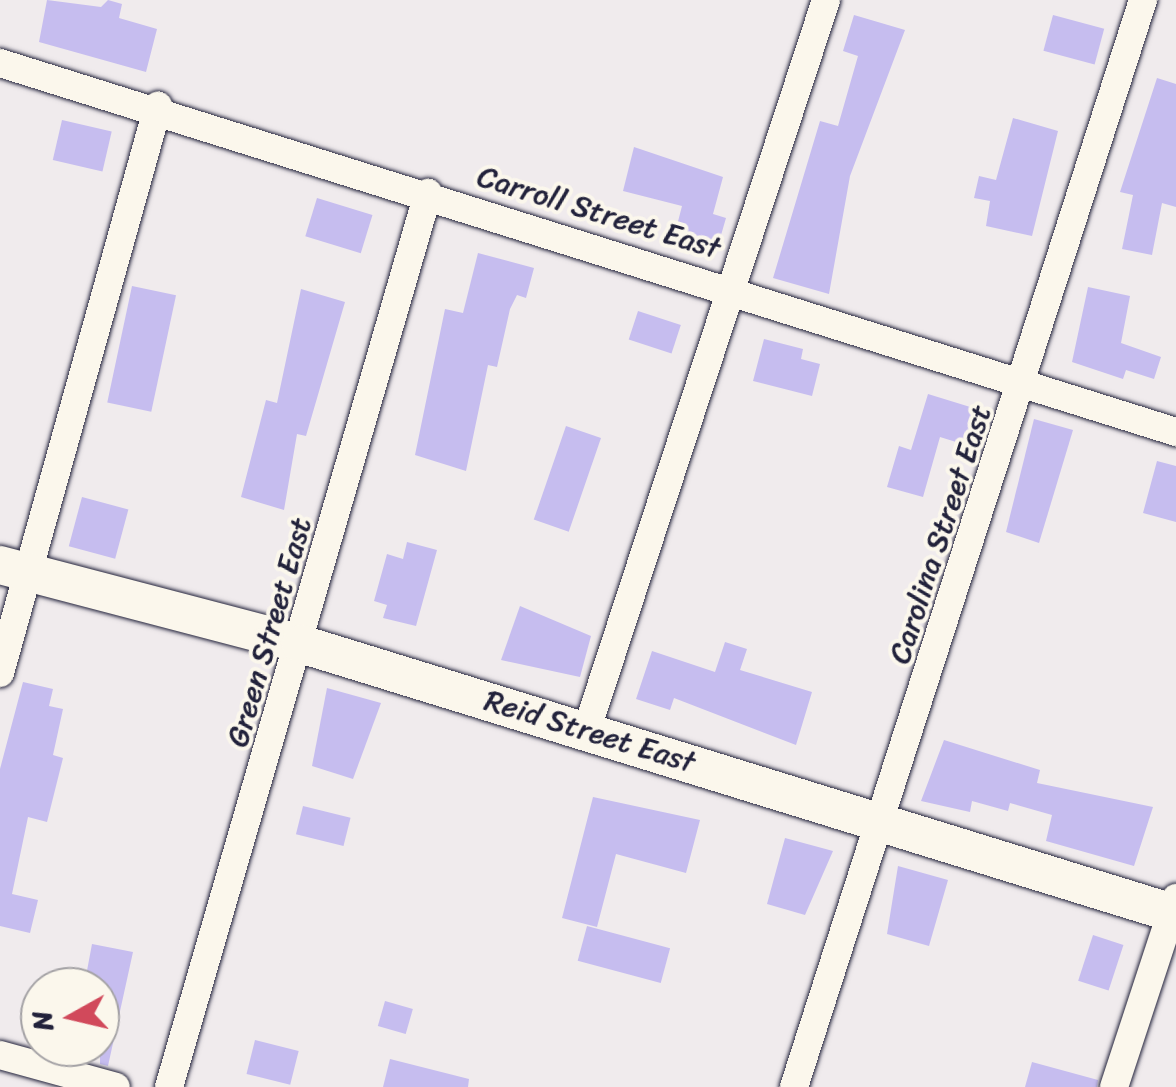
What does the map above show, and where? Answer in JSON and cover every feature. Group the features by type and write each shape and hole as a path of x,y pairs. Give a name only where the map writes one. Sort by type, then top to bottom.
{"street":[{"path":"587,729 736,288 826,0"},
{"name":"Carolina Street East","path":"794,1087 1023,386 1143,0"},
{"name":"Carroll Street East","path":"0,63 158,106 1176,432"},
{"path":"0,673 15,568 158,106"},
{"name":"Green Street East","path":"169,1087 301,644 428,193"},
{"name":"Reid Street East","path":"15,568 301,644 1174,908"},
{"path":"1114,1087 1174,908"},
{"path":"0,1055 116,1087"}],"building":[{"path":"47,0 101,7 108,0 122,4 119,18 157,29 146,72 39,42"},
{"path":"854,15 905,30 850,176 829,294 773,278 820,121 838,126 858,56 843,51"},
{"path":"1053,15 1104,29 1095,64 1043,51"},
{"path":"1157,78 1176,84 1176,207 1162,203 1152,255 1122,249 1133,195 1120,192"},
{"path":"1013,118 1058,131 1032,236 986,226 990,201 974,198 979,176 996,180"},
{"path":"62,120 112,131 102,171 53,160"},
{"path":"634,147 723,177 713,214 726,218 717,249 674,237 682,206 623,191"},
{"path":"317,198 372,215 361,253 305,236"},
{"path":"478,253 534,268 526,298 517,295 510,309 497,367 488,365 466,471 415,455 445,309 463,313"},
{"path":"132,286 176,295 151,412 107,402"},
{"path":"1088,287 1130,296 1121,343 1161,357 1154,379 1126,370 1123,379 1072,362"},
{"path":"301,289 345,302 306,436 297,434 284,510 241,497 266,400 277,403"},
{"path":"638,311 681,325 672,353 629,340"},
{"path":"764,339 803,349 801,359 820,364 812,396 753,381"},
{"path":"928,394 980,410 969,446 940,437 923,497 887,487 899,446 911,450"},
{"path":"1034,419 1073,430 1039,543 1006,532"},
{"path":"566,426 601,438 569,532 534,520"},
{"path":"1157,461 1176,466 1176,522 1143,513"},
{"path":"82,497 128,509 115,559 69,546"},
{"path":"407,542 437,550 416,626 383,618 387,605 374,601 387,554 403,559"},
{"path":"520,606 591,636 580,677 501,660"},
{"path":"725,642 747,649 740,670 812,692 796,745 674,698 670,710 636,699 652,651 715,672"},
{"path":"23,682 53,689 49,706 63,709 53,755 63,758 47,822 28,817 12,894 38,900 30,933 0,926 0,769"},
{"path":"327,688 381,703 353,779 312,766"},
{"path":"944,740 1040,770 1037,783 1153,807 1134,866 1046,841 1052,815 1010,803 1008,811 972,801 970,812 921,801"},
{"path":"593,797 700,820 686,873 616,854 597,927 562,918"},
{"path":"303,806 351,818 344,846 296,834"},
{"path":"785,838 833,851 805,915 767,904"},
{"path":"898,866 948,880 929,946 887,934"},
{"path":"587,926 670,948 661,983 578,961"},
{"path":"1093,935 1123,945 1109,991 1078,981"},
{"path":"92,944 133,952 120,1011 120,967 88,967"},
{"path":"385,1001 413,1009 406,1034 378,1026"},
{"path":"255,1040 299,1051 290,1085 247,1074"},
{"path":"390,1059 469,1079 468,1087 383,1087"},
{"path":"1032,1062 1098,1080 1097,1087 1025,1087"}]}
